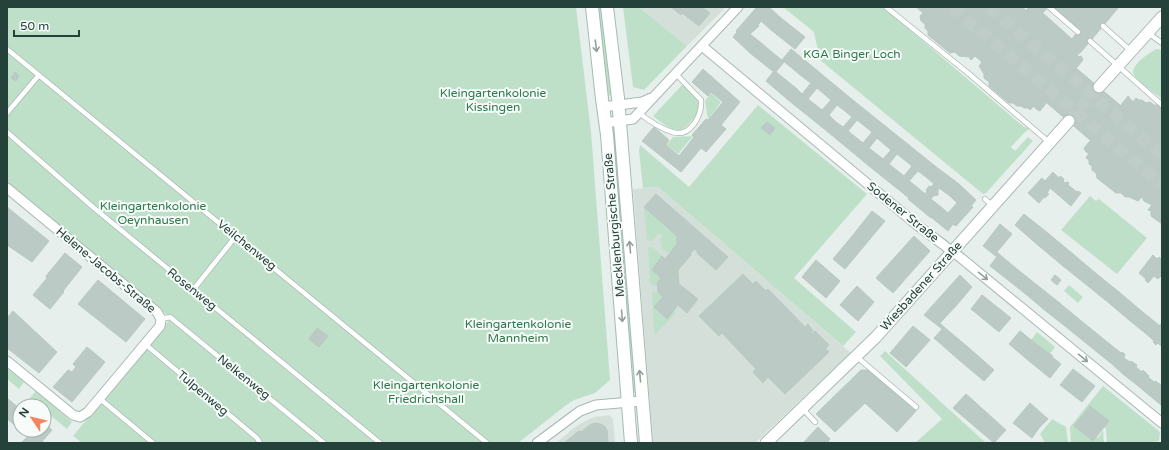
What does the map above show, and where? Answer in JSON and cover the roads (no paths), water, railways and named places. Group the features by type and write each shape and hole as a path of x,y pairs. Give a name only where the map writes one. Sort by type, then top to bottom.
{"main road":[{"name":"Mecklenburgische Straße","path":"592,7 605,123 631,443"},
{"name":"Mecklenburgische Straße","path":"607,7 620,122 646,443"}],"street":[{"path":"605,123 633,119 738,7"},
{"path":"1099,88 1162,17"},
{"name":"Sodener Straße","path":"702,46 917,225 952,251 1162,423"},
{"path":"603,107 642,102 655,95"},
{"name":"Wiesbadener Straße","path":"766,443 856,357 952,251 989,202 1050,143 1069,122"},
{"name":"Helene-Jacobs-Straße","path":"7,188 157,312 161,319 160,326 85,414 80,417 76,417 7,361"},
{"path":"537,443 580,411 596,405 642,401"}],"lane":[{"path":"886,7 968,73 1050,143"},
{"path":"1049,7 1078,32"},
{"path":"1102,26 1132,51"},
{"path":"1148,32 1162,43"},
{"path":"1090,41 1162,105"},
{"name":"Veilchenweg","path":"7,49 487,443"},
{"path":"639,113 672,132 680,133 688,130 696,122 702,108 701,100 676,74"},
{"path":"7,113 39,75"},
{"name":"Rosenweg","path":"7,132 94,208 380,443"},
{"path":"193,290 236,236"},
{"name":"Nelkenweg","path":"161,319 170,318 324,443"},
{"name":"Tulpenweg","path":"144,344 257,438 260,443"},
{"path":"856,357 916,407"},
{"path":"99,398 153,443"},
{"path":"802,408 815,422"}],"tunnel":[{"path":"952,7 1162,185"},
{"path":"989,7 1162,155"},
{"path":"1069,121 1099,87"}],"park label":[{"name":"KGA Binger Loch","path":"852,54"},
{"name":"Kleingartenkolonie Kissingen","path":"493,100"},
{"name":"Kleingartenkolonie Oeynhausen","path":"153,213"},
{"name":"Kleingartenkolonie Mannheim","path":"518,331"},
{"name":"Kleingartenkolonie Friedrichshall","path":"426,392"}]}
